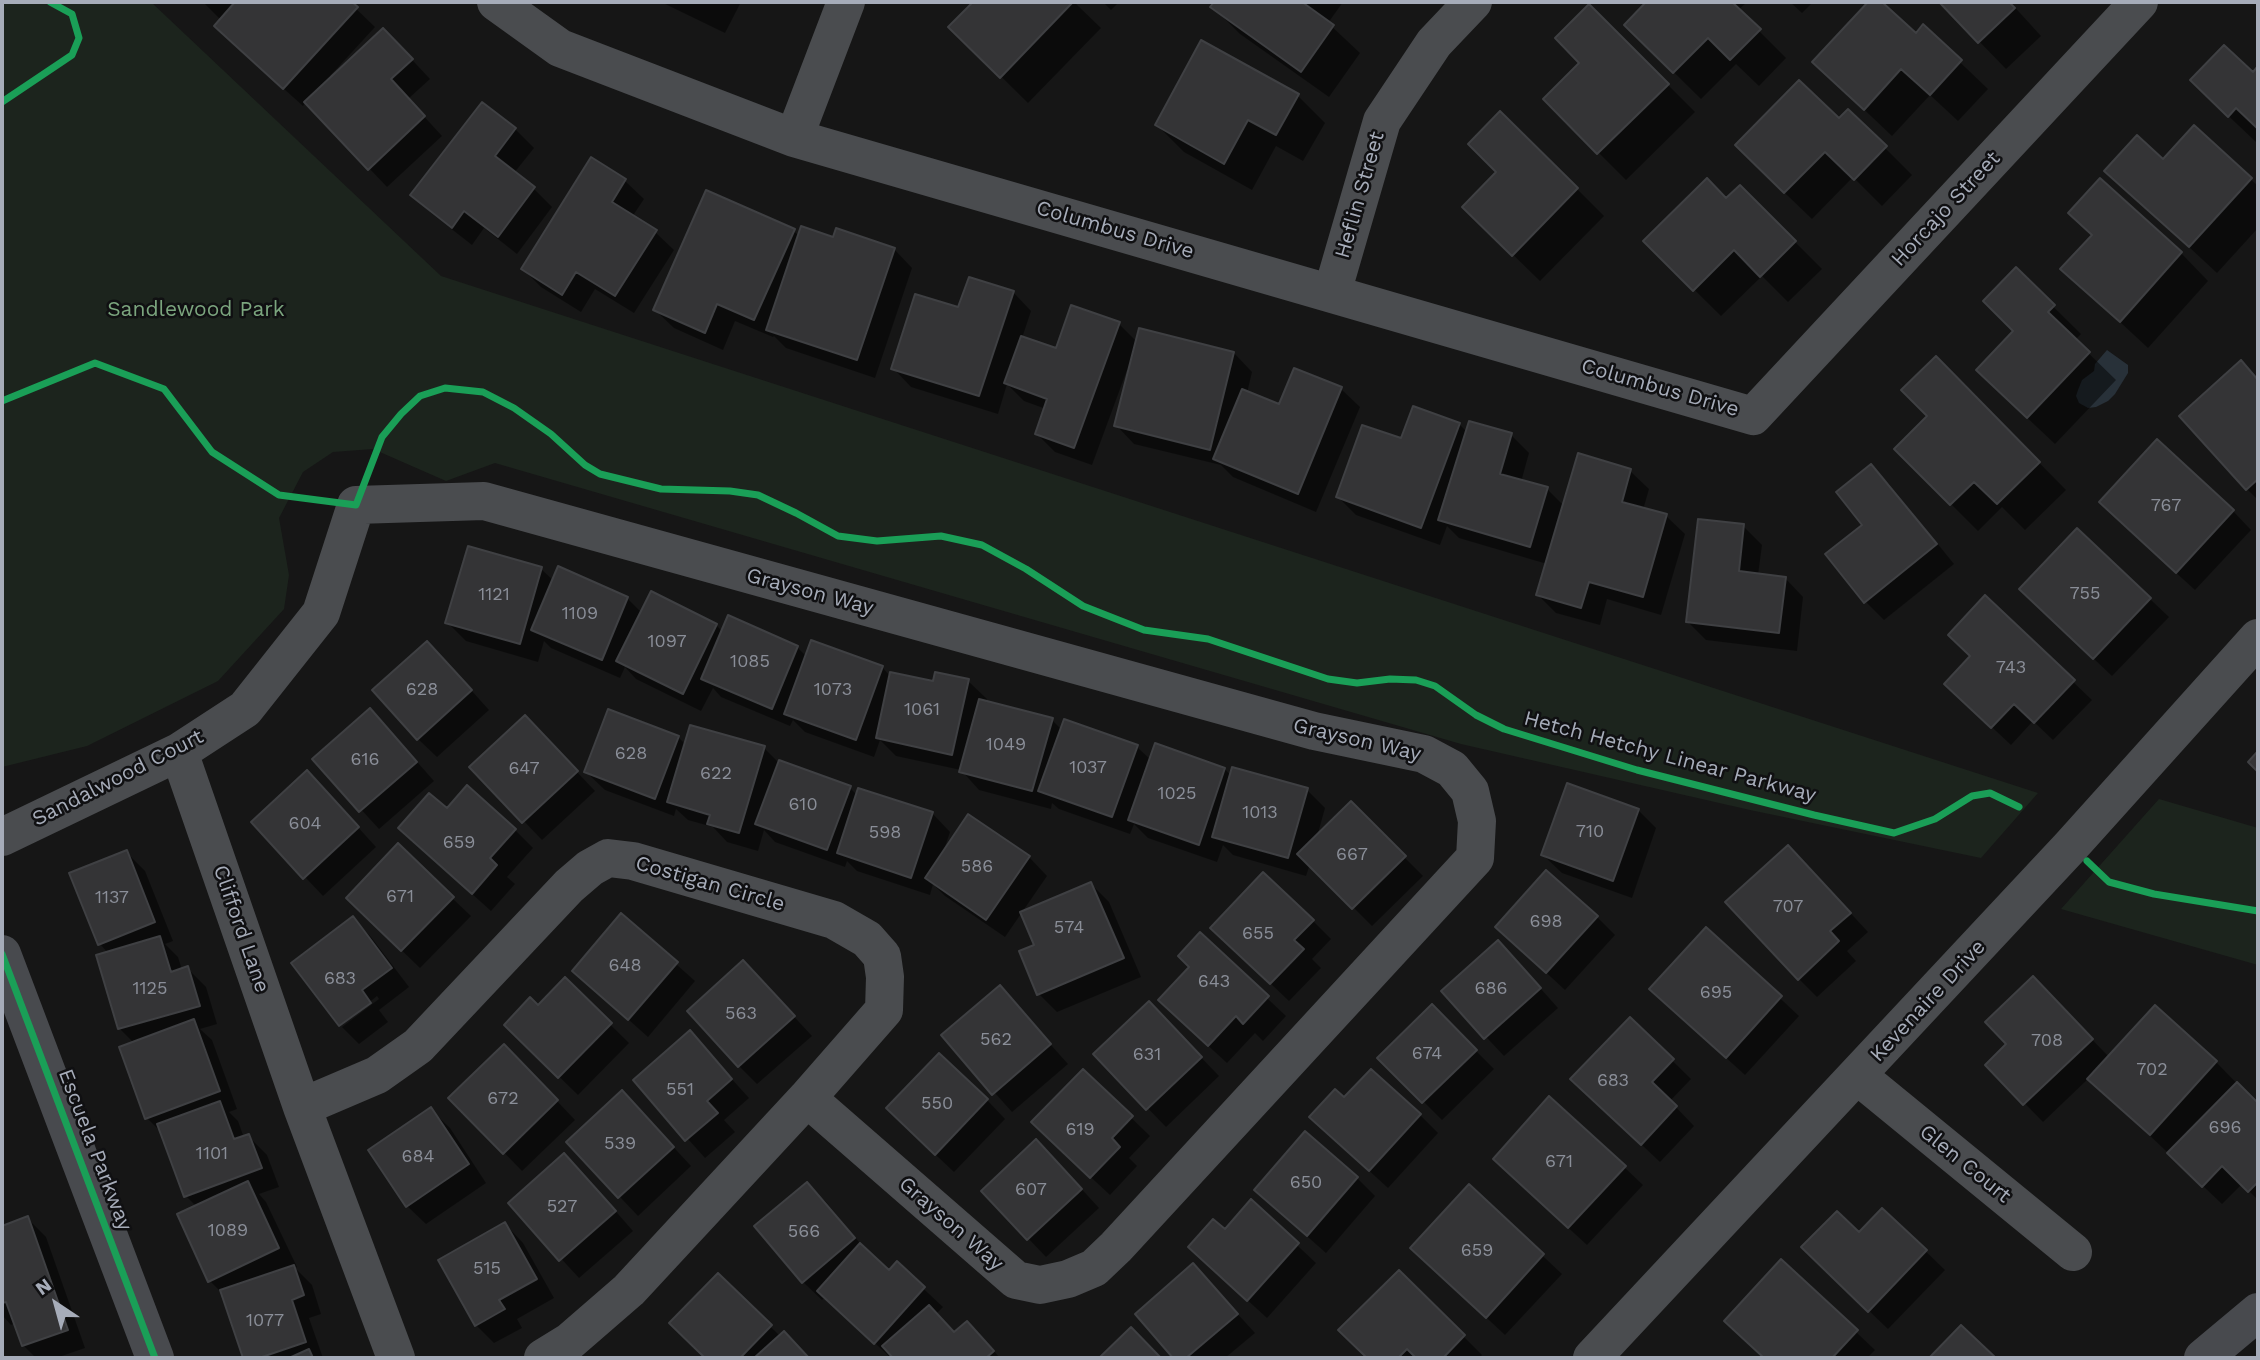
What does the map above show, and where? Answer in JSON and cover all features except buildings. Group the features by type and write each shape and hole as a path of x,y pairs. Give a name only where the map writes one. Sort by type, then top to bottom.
{"street":[{"name":"Columbus Drive","path":"496,2 560,48 794,138 1753,415"},
{"path":"794,138 846,2"},
{"name":"Heflin Street","path":"1332,293 1382,121 1434,43 1473,2"},
{"name":"Horcajo Street","path":"1753,415 2140,2"},
{"name":"Sandalwood Court","path":"2,837 179,752 245,709 321,613 356,505 484,501"},
{"name":"Grayson Way","path":"484,501 1301,727 1424,754 1452,769 1470,791 1477,821 1475,858 1094,1268 1068,1279 1040,1285 1016,1280 807,1098"},
{"name":"Kevenaire Drive","path":"1592,1358 2070,847 2258,638"},
{"name":"Clifford Lane","path":"179,752 302,1107"},
{"name":"Costigan Circle","path":"302,1107 377,1075 418,1046 569,886 590,868 608,858 633,861 834,920 867,939 881,956 885,977 884,1010 807,1098 629,1290 566,1353"},
{"name":"Escuela Parkway","path":"2,954 155,1358"},
{"name":"Glen Court","path":"1858,1076 2073,1252"},
{"path":"302,1107 397,1358"},
{"path":"2203,1358 2258,1312"}],"green space":[{"name":"Sandlewood Park","path":"2,2 151,2 441,276 2038,793 1981,858 1750,810 1461,744 495,463 446,481 373,449 333,452 303,472 279,518 289,575 284,609 218,681 87,746 2,767"},
{"path":"2159,799 2258,828 2258,965 2061,909"}],"shaded area":[{"path":"2107,350 2128,365 2128,373 2108,401 2088,408 2079,403 2076,396 2082,380 2094,371 2095,364"}],"cycle path":[{"path":"2,102 72,55 79,38 72,14 50,2"},
{"name":"Hetch Hetchy Linear Parkway","path":"2,401 95,363 164,389 212,452 279,495 356,505 382,437 420,396 445,388 483,392 514,408 600,474 661,489 730,491 758,495 838,536 877,541 941,536 982,545 1026,569 1083,606 1144,630 1208,639 1328,679 1357,683 1390,679 1416,680 1435,686 1476,715 1504,729 1637,770 1894,833 1935,819 1972,796 1990,793 2019,807"},
{"path":"2087,861 2109,882 2154,894 2258,911"},
{"path":"2,954 155,1358"}]}
